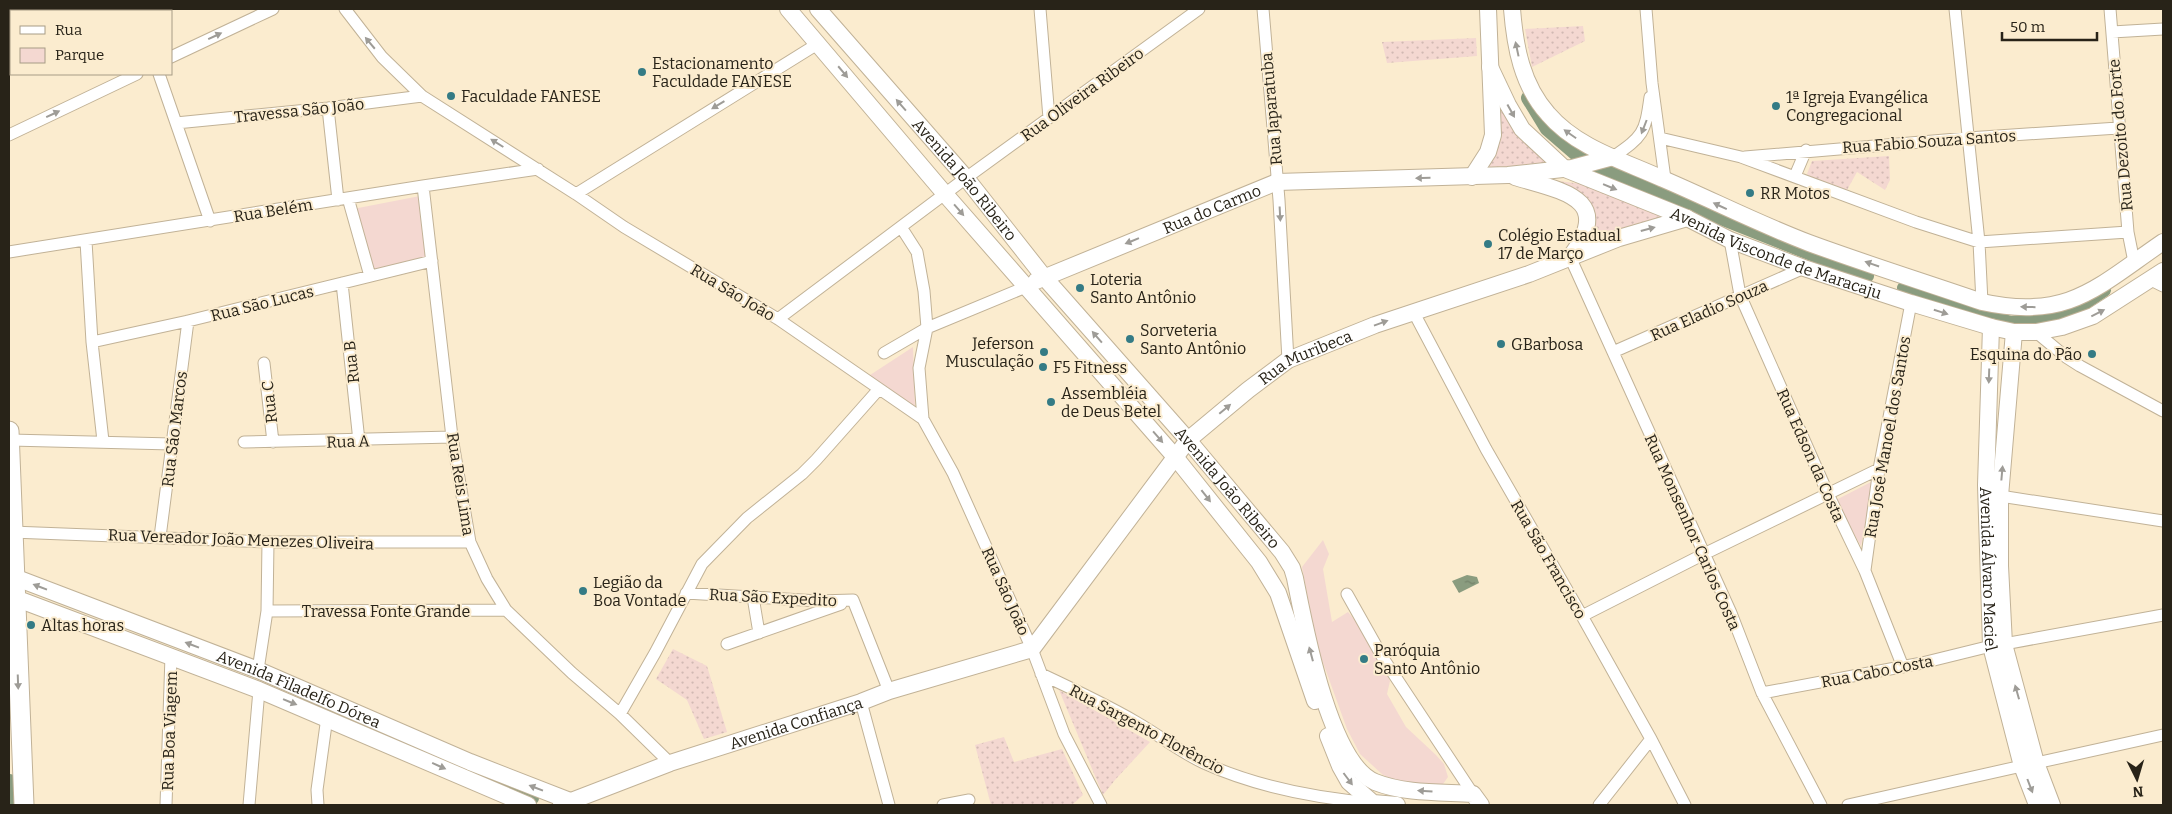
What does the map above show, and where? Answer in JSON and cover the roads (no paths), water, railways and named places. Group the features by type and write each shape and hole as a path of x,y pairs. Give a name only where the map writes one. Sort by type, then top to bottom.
{"main road":[{"path":"9,436 24,805"},
{"path":"9,745 22,774"}],"street":[{"path":"172,57 273,9"},
{"name":"Rua São João","path":"345,9 382,57 422,96 538,169 624,227 778,320 923,418 953,473 1032,649 1068,743 1101,805"},
{"name":"Avenida João Ribeiro","path":"788,9 819,43 945,194 1176,458 1270,578 1283,605 1301,665 1340,766 1349,782 1373,803"},
{"name":"Avenida João Ribeiro","path":"818,9 966,178 1044,277 1188,440 1276,545 1292,568 1310,653 1343,745 1359,770 1374,782 1404,789 1477,800"},
{"path":"1040,9 1048,118"},
{"name":"Rua Oliveira Ribeiro","path":"945,194 1199,9"},
{"name":"Rua Japaratuba","path":"1263,9 1277,182 1288,360"},
{"name":"Avenida Visconde de Maracaju","path":"1488,9 1490,68 1522,129 1568,168 1687,218 1730,240 1804,268 1910,303 2014,332 2036,332 2062,327 2093,316 2159,279"},
{"name":"Avenida Visconde de Maracaju","path":"1512,9 1518,55 1530,87 1541,105 1562,128 1606,159 1664,179 1768,227 1982,302 2007,307 2036,308 2065,303 2099,287 2163,242"},
{"path":"1646,9 1652,83 1664,179"},
{"path":"1955,9 1979,242 1982,302"},
{"name":"Rua Dezoito do Forte","path":"2110,9 2118,128 2128,232 2134,262"},
{"path":"2112,32 2163,29"},
{"path":"576,194 682,126 819,43"},
{"path":"1472,177 1488,152 1493,135 1490,68"},
{"path":"9,134 135,75"},
{"path":"159,75 210,221"},
{"path":"1606,159 1634,142 1643,132 1648,116 1652,83"},
{"name":"Travessa São João","path":"176,123 328,108 422,96"},
{"path":"328,108 343,199 370,276"},
{"name":"Rua Fabio Souza Santos","path":"1741,157 1806,150 2118,128"},
{"path":"1660,138 1741,157 1916,222 1979,242 2128,232"},
{"path":"1795,176 1806,150"},
{"name":"Rua do Carmo","path":"884,353 928,328 1026,287 1044,277 1277,182 1508,175 1568,168 1606,159"},
{"name":"Rua Belém","path":"9,252 538,169"},
{"path":"1508,175 1565,193 1583,204 1587,217 1586,232 1570,257"},
{"name":"Rua Reis Lima","path":"423,186 452,437 470,542 506,610 572,673 620,714 670,763"},
{"path":"778,320 945,194"},
{"name":"Rua Muribeca","path":"1032,649 1188,440 1248,390 1288,360 1413,312 1529,274 1638,232 1687,218"},
{"path":"901,227 919,258 928,328 919,368 923,418"},
{"name":"Rua Edson da Costa","path":"1730,240 1740,296 1828,494 1865,571 1903,667"},
{"path":"86,241 92,342 103,441"},
{"name":"Rua Monsenhor Carlos Costa","path":"1570,257 1730,613 1762,693 1821,805"},
{"name":"Rua São Lucas","path":"92,342 188,321 432,261"},
{"name":"Rua Eladio Souza","path":"1613,352 1804,268"},
{"path":"1884,294 1894,272"},
{"name":"Rua B","path":"342,283 359,441"},
{"name":"Rua José Manoel dos Santos","path":"1865,571 1879,469 1910,303"},
{"name":"Rua São Francisco","path":"1413,312 1486,449 1651,739 1685,805"},
{"name":"Rua São Marcos","path":"160,537 188,321"},
{"name":"Avenida Álvaro Maciel","path":"1991,327 1986,494 1997,645 2029,764 2037,805"},
{"name":"Avenida Álvaro Maciel","path":"1997,645 2000,496 2014,332"},
{"path":"2036,332 2080,366 2163,411"},
{"name":"Rua C","path":"264,362 273,442"},
{"path":"620,714 702,564 748,518 802,474 879,389"},
{"path":"9,436 172,444"},
{"name":"Rua A","path":"244,442 359,441 452,437"},
{"path":"1582,616 1879,469"},
{"path":"2000,496 2163,521"},
{"name":"Rua Vereador João Menezes Oliveira","path":"12,532 268,542 470,542"},
{"path":"258,670 267,611 268,542"},
{"name":"Avenida Filadelfo Dórea","path":"14,588 171,656 327,717 528,805"},
{"name":"Avenida Filadelfo Dórea","path":"14,588 258,670 571,804"},
{"name":"Rua São Expedito","path":"686,593 818,601 853,600 889,691"},
{"path":"1347,594 1383,658 1477,800"},
{"path":"753,597 759,633"},
{"path":"727,644 853,600"},
{"name":"Travessa Fonte Grande","path":"267,611 506,610"},
{"name":"Rua Cabo Costa","path":"1762,693 1903,667 1997,645 2163,615"},
{"name":"Avenida Confiança","path":"571,804 670,763 861,702 889,691 1032,649"},
{"name":"Rua Boa Viagem","path":"166,805 171,656"},
{"name":"Rua Sargento Florêncio","path":"1041,674 1105,704 1202,762 1224,771 1281,788 1328,798 1373,803"},
{"path":"249,805 259,690"},
{"path":"861,702 889,805"},
{"path":"318,805 317,790 327,717"},
{"path":"1848,805 1898,800 2029,764 2163,735"},
{"path":"1598,805 1651,739"},
{"name":"Avenida Álvaro Maciel","path":"2029,764 2052,805"},
{"path":"943,805 969,800"},
{"path":"1373,803 1398,805"}],"water":[{"path":"1467,575 1477,577 1479,583 1459,593 1452,581"}],"waterway":[{"path":"1528,98 1547,129 1577,155 1612,173 1688,205 1867,276"},
{"path":"1904,288 2010,323 2048,319 2073,311 2104,290"},
{"path":"307,702 392,736"},
{"path":"467,768 532,798"},
{"path":"10,781 12,805"}],"place":[{"name":"Estacionamento Faculdade FANESE","path":"642,72"},
{"name":"Faculdade FANESE","path":"451,96"},
{"name":"1ª Igreja Evangélica Congregacional","path":"1776,106"},
{"name":"RR Motos","path":"1750,193"},
{"name":"Colégio Estadual 17 de Março","path":"1488,244"},
{"name":"Loteria Santo Antônio","path":"1080,288"},
{"name":"Sorveteria Santo Antônio","path":"1130,339"},
{"name":"GBarbosa","path":"1501,344"},
{"name":"Jeferson Musculação","path":"1044,352"},
{"name":"Esquina do Pão","path":"2092,354"},
{"name":"F5 Fitness","path":"1043,367"},
{"name":"Assembléia de Deus Betel","path":"1051,402"},
{"name":"Legião da Boa Vontade","path":"583,591"},
{"name":"Altas horas","path":"31,625"},
{"name":"Paróquia Santo Antônio","path":"1364,659"}]}
